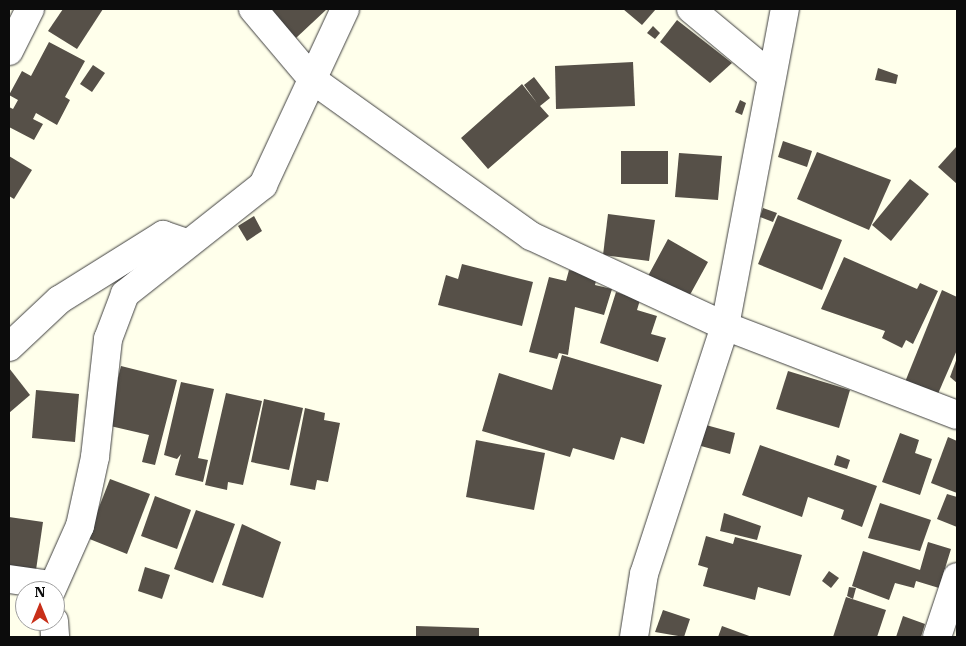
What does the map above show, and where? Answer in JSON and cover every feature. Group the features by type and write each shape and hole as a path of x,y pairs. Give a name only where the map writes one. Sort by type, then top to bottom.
{"street":[{"path":"9,51 30,9"},
{"path":"253,9 313,80 531,236 725,326 957,415"},
{"path":"53,581 80,526 95,457 108,339 125,294 186,243 263,185 345,9"},
{"path":"691,9 769,74"},
{"path":"634,637 644,574 725,326 769,74 785,9"},
{"path":"9,346 59,300 163,235 186,243"},
{"path":"936,637 957,577"}],"building":[{"path":"63,9 103,9 77,49 48,31"},
{"path":"270,9 327,9 296,38"},
{"path":"623,9 656,9 642,25"},
{"path":"677,20 732,63 710,83 660,42"},
{"path":"653,26 660,33 655,39 647,33"},
{"path":"49,42 85,61 65,97 70,100 57,125 36,113 33,119 43,124 34,140 9,127 9,107 13,109 18,100 9,95 22,71 31,76"},
{"path":"633,62 635,106 556,109 555,66"},
{"path":"93,65 105,73 92,92 80,84"},
{"path":"878,68 898,75 896,84 875,80"},
{"path":"534,77 550,98 540,106 549,116 488,169 461,138 522,84 537,103 524,85"},
{"path":"740,100 746,103 742,115 735,112"},
{"path":"783,141 812,151 807,167 778,157"},
{"path":"957,146 957,184 938,167"},
{"path":"621,151 668,151 668,184 621,184"},
{"path":"817,152 891,180 869,230 797,199"},
{"path":"679,153 722,156 718,200 675,197"},
{"path":"9,156 32,170 14,199 9,196"},
{"path":"910,179 929,194 891,241 872,225"},
{"path":"763,208 777,213 773,222 760,217"},
{"path":"608,214 655,220 649,261 603,255"},
{"path":"778,215 842,240 822,290 758,264"},
{"path":"254,216 262,231 247,241 238,226"},
{"path":"668,239 708,262 686,302 627,278 633,268 648,276"},
{"path":"844,257 917,289 920,283 938,291 913,344 906,340 902,348 882,338 885,331 821,309"},
{"path":"462,264 533,282 522,326 438,305 446,275 458,279"},
{"path":"569,270 597,277 595,285 612,289 604,315 575,307 568,355 559,353 557,359 529,352 549,277 566,281"},
{"path":"942,290 957,297 957,350 937,396 905,382"},
{"path":"616,292 640,300 637,310 657,316 651,334 666,338 658,362 600,343"},
{"path":"562,355 662,385 644,444 621,437 614,460 573,448 570,457 482,431 499,373 552,390"},
{"path":"957,358 957,383 950,377"},
{"path":"121,366 177,380 155,465 142,462 149,435 106,425"},
{"path":"9,368 30,395 9,413"},
{"path":"788,371 850,390 839,428 776,409"},
{"path":"181,382 214,389 198,458 208,460 203,482 175,475 181,454 177,459 164,455"},
{"path":"36,390 79,394 75,442 32,438"},
{"path":"226,393 262,401 243,485 228,482 227,490 205,485"},
{"path":"264,399 303,408 289,470 251,462"},
{"path":"305,408 325,413 324,420 340,423 328,482 317,480 315,490 290,485"},
{"path":"706,425 735,433 730,454 701,446"},
{"path":"900,433 919,440 915,453 932,459 920,495 882,482"},
{"path":"948,437 957,441 957,493 931,483"},
{"path":"476,440 545,453 534,510 466,497"},
{"path":"760,445 877,486 862,527 841,519 844,510 808,497 802,517 742,495"},
{"path":"837,455 850,460 847,469 834,465"},
{"path":"110,479 150,494 127,554 87,538"},
{"path":"947,494 957,497 957,527 937,519"},
{"path":"155,496 191,510 177,549 141,536"},
{"path":"880,503 931,520 920,551 868,538"},
{"path":"196,510 235,524 213,583 174,569"},
{"path":"724,513 761,526 757,540 720,531"},
{"path":"9,517 43,522 36,570 9,566"},
{"path":"242,524 281,542 263,598 222,585"},
{"path":"706,536 733,544 735,537 802,555 790,596 758,587 755,600 703,586 708,568 698,565"},
{"path":"928,542 951,549 939,588 916,581 914,588 895,583 889,600 852,586 863,551 920,570"},
{"path":"145,567 170,575 162,599 138,591"},
{"path":"829,571 839,578 831,588 822,581"},
{"path":"849,587 856,588 853,599 847,596"},
{"path":"846,597 886,610 877,637 833,637"},
{"path":"663,610 690,619 684,637 655,632"},
{"path":"903,616 925,624 921,637 896,637"},
{"path":"416,626 479,628 479,637 416,637"},
{"path":"722,626 752,637 718,637"}]}
